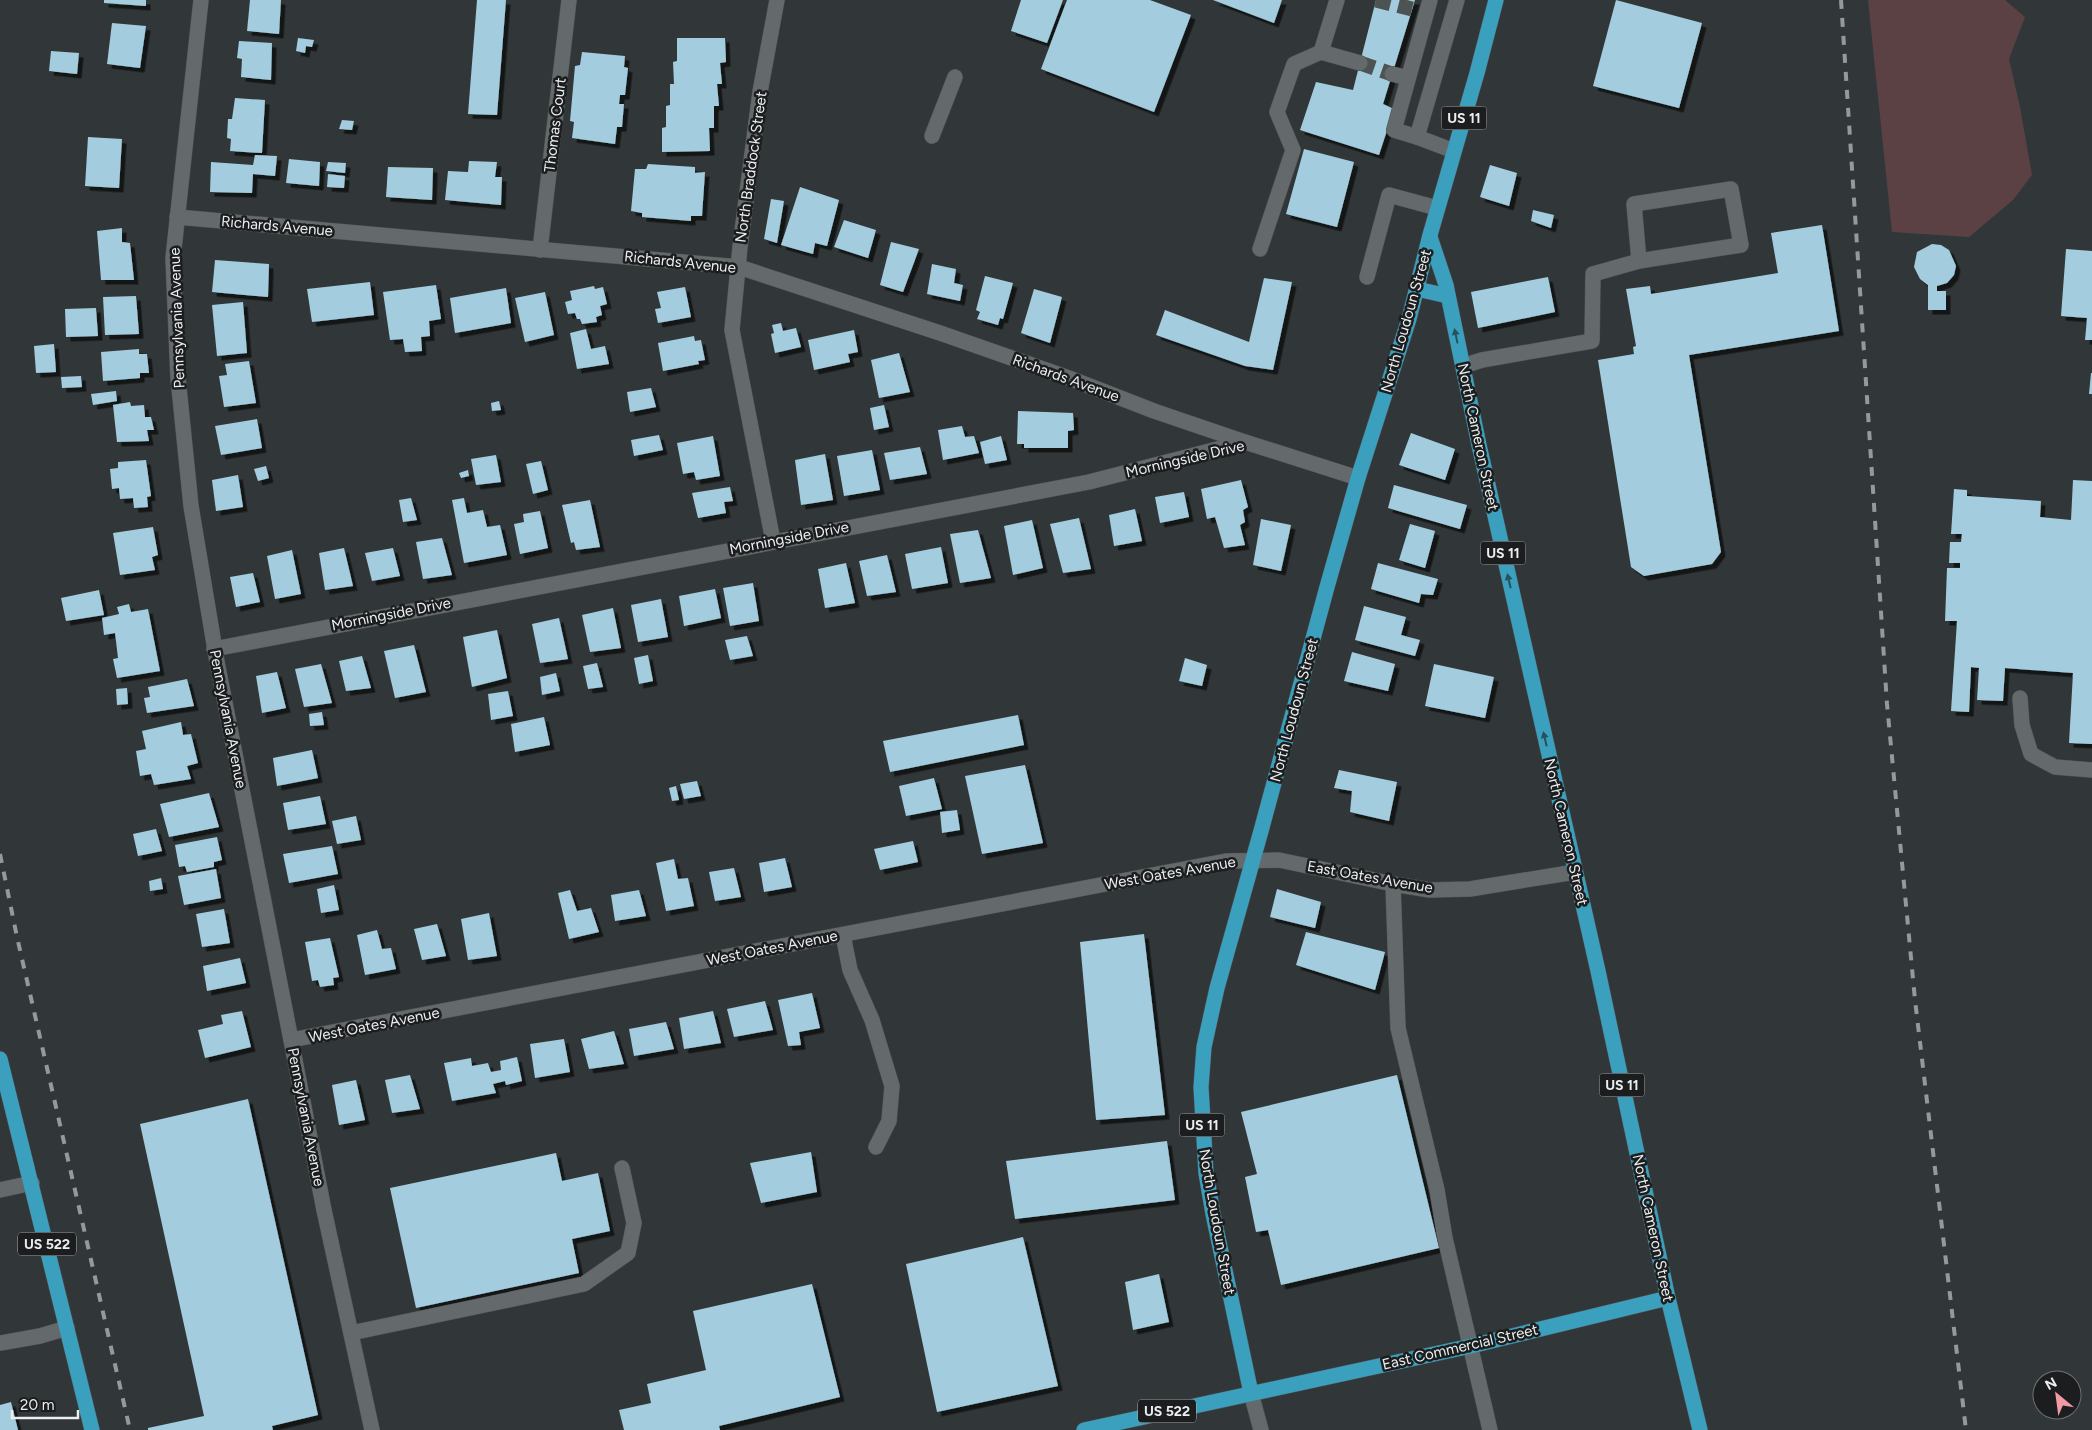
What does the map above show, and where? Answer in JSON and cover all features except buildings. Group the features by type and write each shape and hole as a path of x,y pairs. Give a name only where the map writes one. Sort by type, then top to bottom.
{"main road":[{"name":"North Loudoun Street","path":"1251,1393 1206,1173 1201,1087 1204,1047 1217,988 1358,478 1417,289 1430,235 1496,0"},
{"name":"North Cameron Street","path":"1430,235 1448,296 1600,981 1668,1298 1700,1430"},
{"path":"1417,289 1448,296"},
{"name":"US 522","path":"0,1059 92,1430"},
{"name":"East Commercial Street","path":"1251,1393 1470,1346 1668,1298"},
{"name":"US 522","path":"1084,1430 1251,1393"}],"street":[{"name":"Pennsylvania Avenue","path":"201,0 173,258 178,378 191,506 214,649 291,1040 372,1430"},
{"name":"Thomas Court","path":"540,250 569,0"},
{"name":"North Braddock Street","path":"773,541 732,330 740,247 760,92 777,0"},
{"path":"1321,52 1337,0"},
{"path":"1417,137 1457,0"},
{"path":"1423,7 1408,78 1394,130 1454,151"},
{"path":"1260,249 1293,150 1277,112 1294,64 1321,52 1360,63"},
{"path":"1392,74 1408,78"},
{"path":"932,136 955,77"},
{"path":"1462,366 1482,360 1592,341 1594,274 1639,261 1741,244 1731,189 1634,204 1639,261"},
{"path":"1367,277 1389,195 1438,208"},
{"name":"Richards Avenue","path":"177,218 739,267 940,333 1069,378 1154,411 1246,442"},
{"name":"Morningside Drive","path":"214,649 1089,482 1246,442 1358,478"},
{"path":"2020,698 2022,725 2031,754 2055,767 2092,770"},
{"name":"East Oates Avenue","path":"1254,859 1279,860 1430,890 1470,889 1575,872"},
{"name":"West Oates Avenue","path":"291,1040 1226,861 1254,859"},
{"path":"1393,884 1398,1028 1437,1190 1445,1238 1490,1430"},
{"path":"843,935 850,970 872,1020 892,1086 889,1121 876,1148"},
{"path":"351,1334 584,1284 628,1254 634,1223 622,1168"},
{"path":"0,1190 32,1183"},
{"path":"0,1343 40,1336 67,1328"},
{"name":"North Loudoun Street","path":"1251,1393 1261,1430"}],"shaded area":[{"path":"1868,0 2005,0 2025,17 2009,59 2032,175 2013,200 1969,237 1892,232"}],"tunnel":[{"path":"1376,0 1412,9"},
{"path":"1360,63 1392,74"}],"railway":[{"path":"1841,0 1887,704 1915,1000 1966,1430"},
{"path":"0,854 17,937 130,1430"}]}
